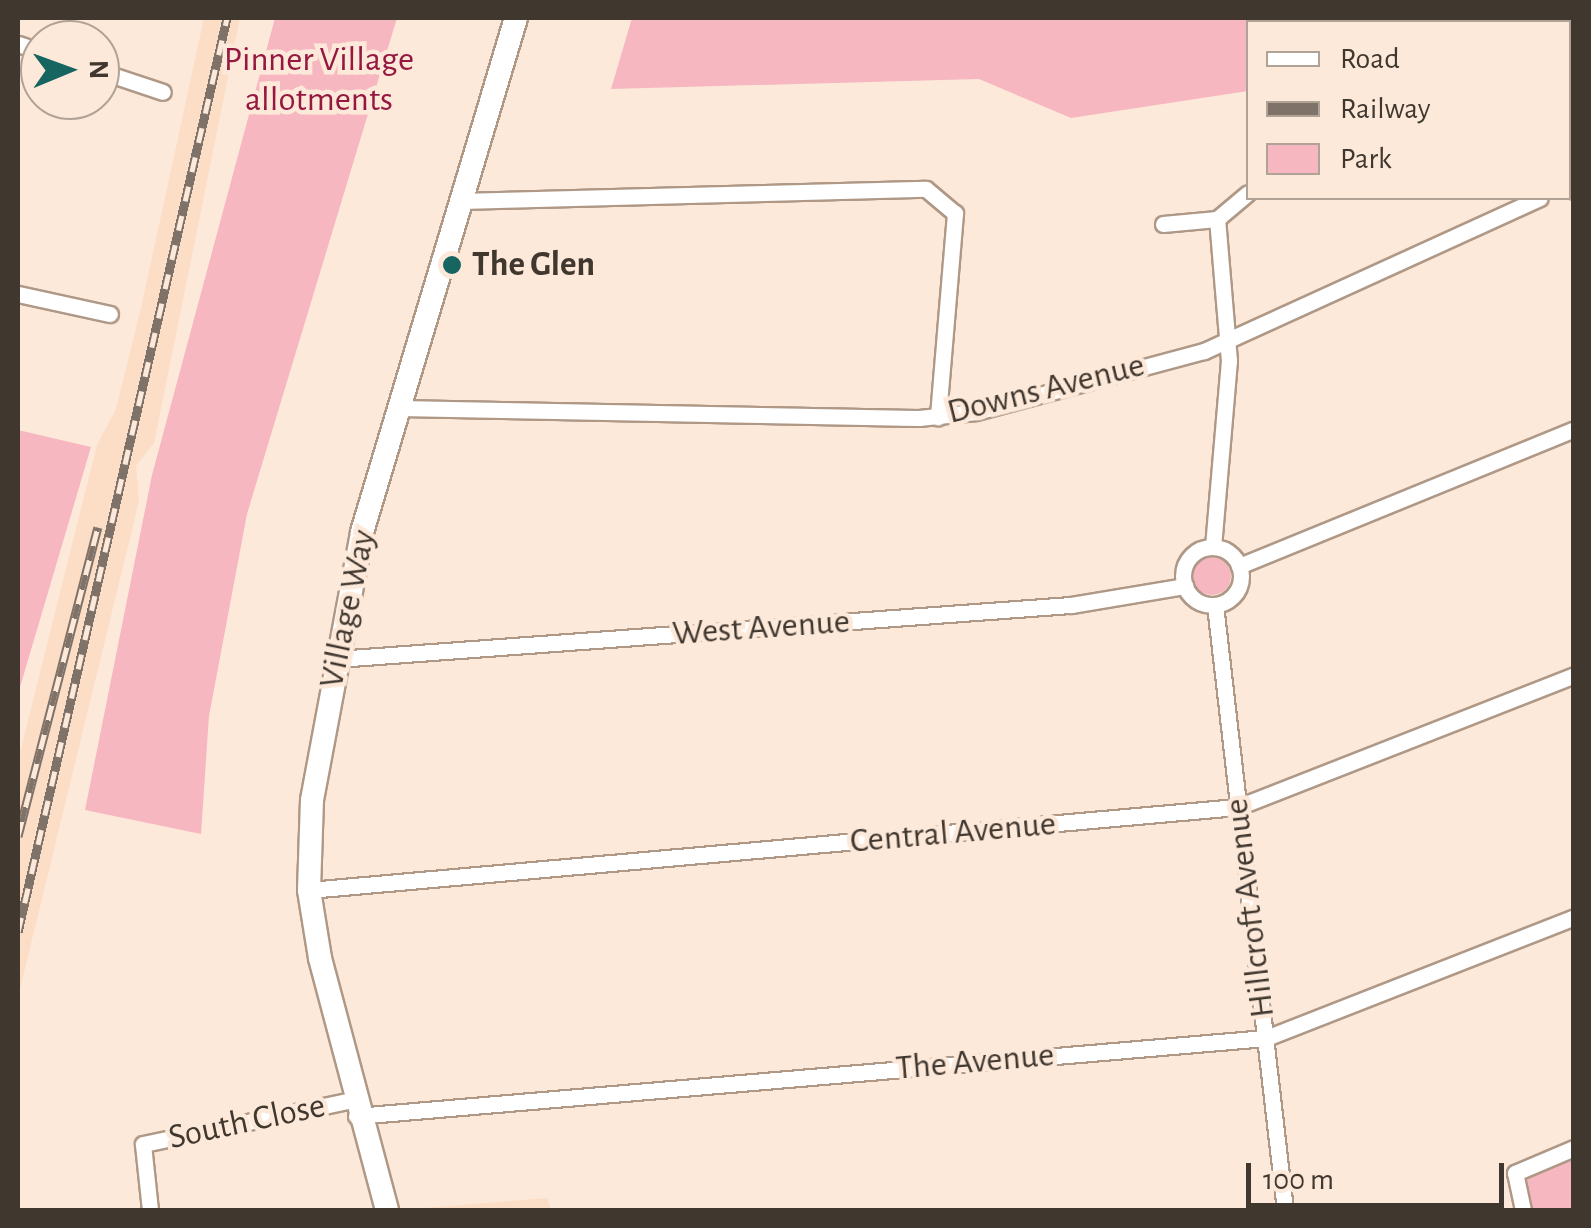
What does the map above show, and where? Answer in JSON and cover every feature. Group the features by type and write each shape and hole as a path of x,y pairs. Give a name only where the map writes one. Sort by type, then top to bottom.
{"street":[{"name":"Village Way","path":"386,1210 354,1108 310,890 312,800 336,659 399,408 516,18"},
{"path":"120,78 163,92"},
{"path":"460,201 926,189 956,213 938,417"},
{"path":"1164,224 1217,219 1246,195"},
{"name":"Downs Avenue","path":"399,408 938,417 1228,341 1536,200"},
{"path":"1213,548 1228,341 1217,219"},
{"path":"18,294 110,314"},
{"path":"1239,566 1574,429"},
{"path":"1213,548 1239,566"},
{"path":"1213,548 1189,560 1185,586 1197,601 1215,605 1237,592 1239,566"},
{"name":"West Avenue","path":"336,659 1071,605 1185,586"},
{"name":"Hillcroft Avenue","path":"1215,605 1284,1210"},
{"name":"Central Avenue","path":"310,890 1238,807 1574,676"},
{"name":"The Avenue","path":"354,1108 1266,1038 1574,918"},
{"name":"South Close","path":"150,1210 141,1136 354,1108"},
{"path":"1523,1210 1516,1173 1574,1148"}],"shaded area":[{"path":"204,18 240,18 154,443 136,466 139,501 18,997 18,761 97,445 116,409"},
{"path":"547,1198 551,1210 412,1209"}],"green space":[{"name":"Pinner Village allotments","path":"275,18 397,18 247,514 209,716 201,834 85,810 152,475"},
{"path":"632,18 1444,20 1246,20 1246,91 1071,118 979,79 611,89"},
{"path":"18,430 91,447 18,694"},
{"path":"1212,557 1226,562 1231,576 1226,590 1212,595 1198,590 1193,576 1198,562"},
{"path":"1573,1156 1573,1210 1532,1210 1520,1174"}],"railway":[{"path":"18,932 227,18"},
{"path":"18,836 98,527"}],"place":[{"name":"The Glen","path":"452,265"}]}
